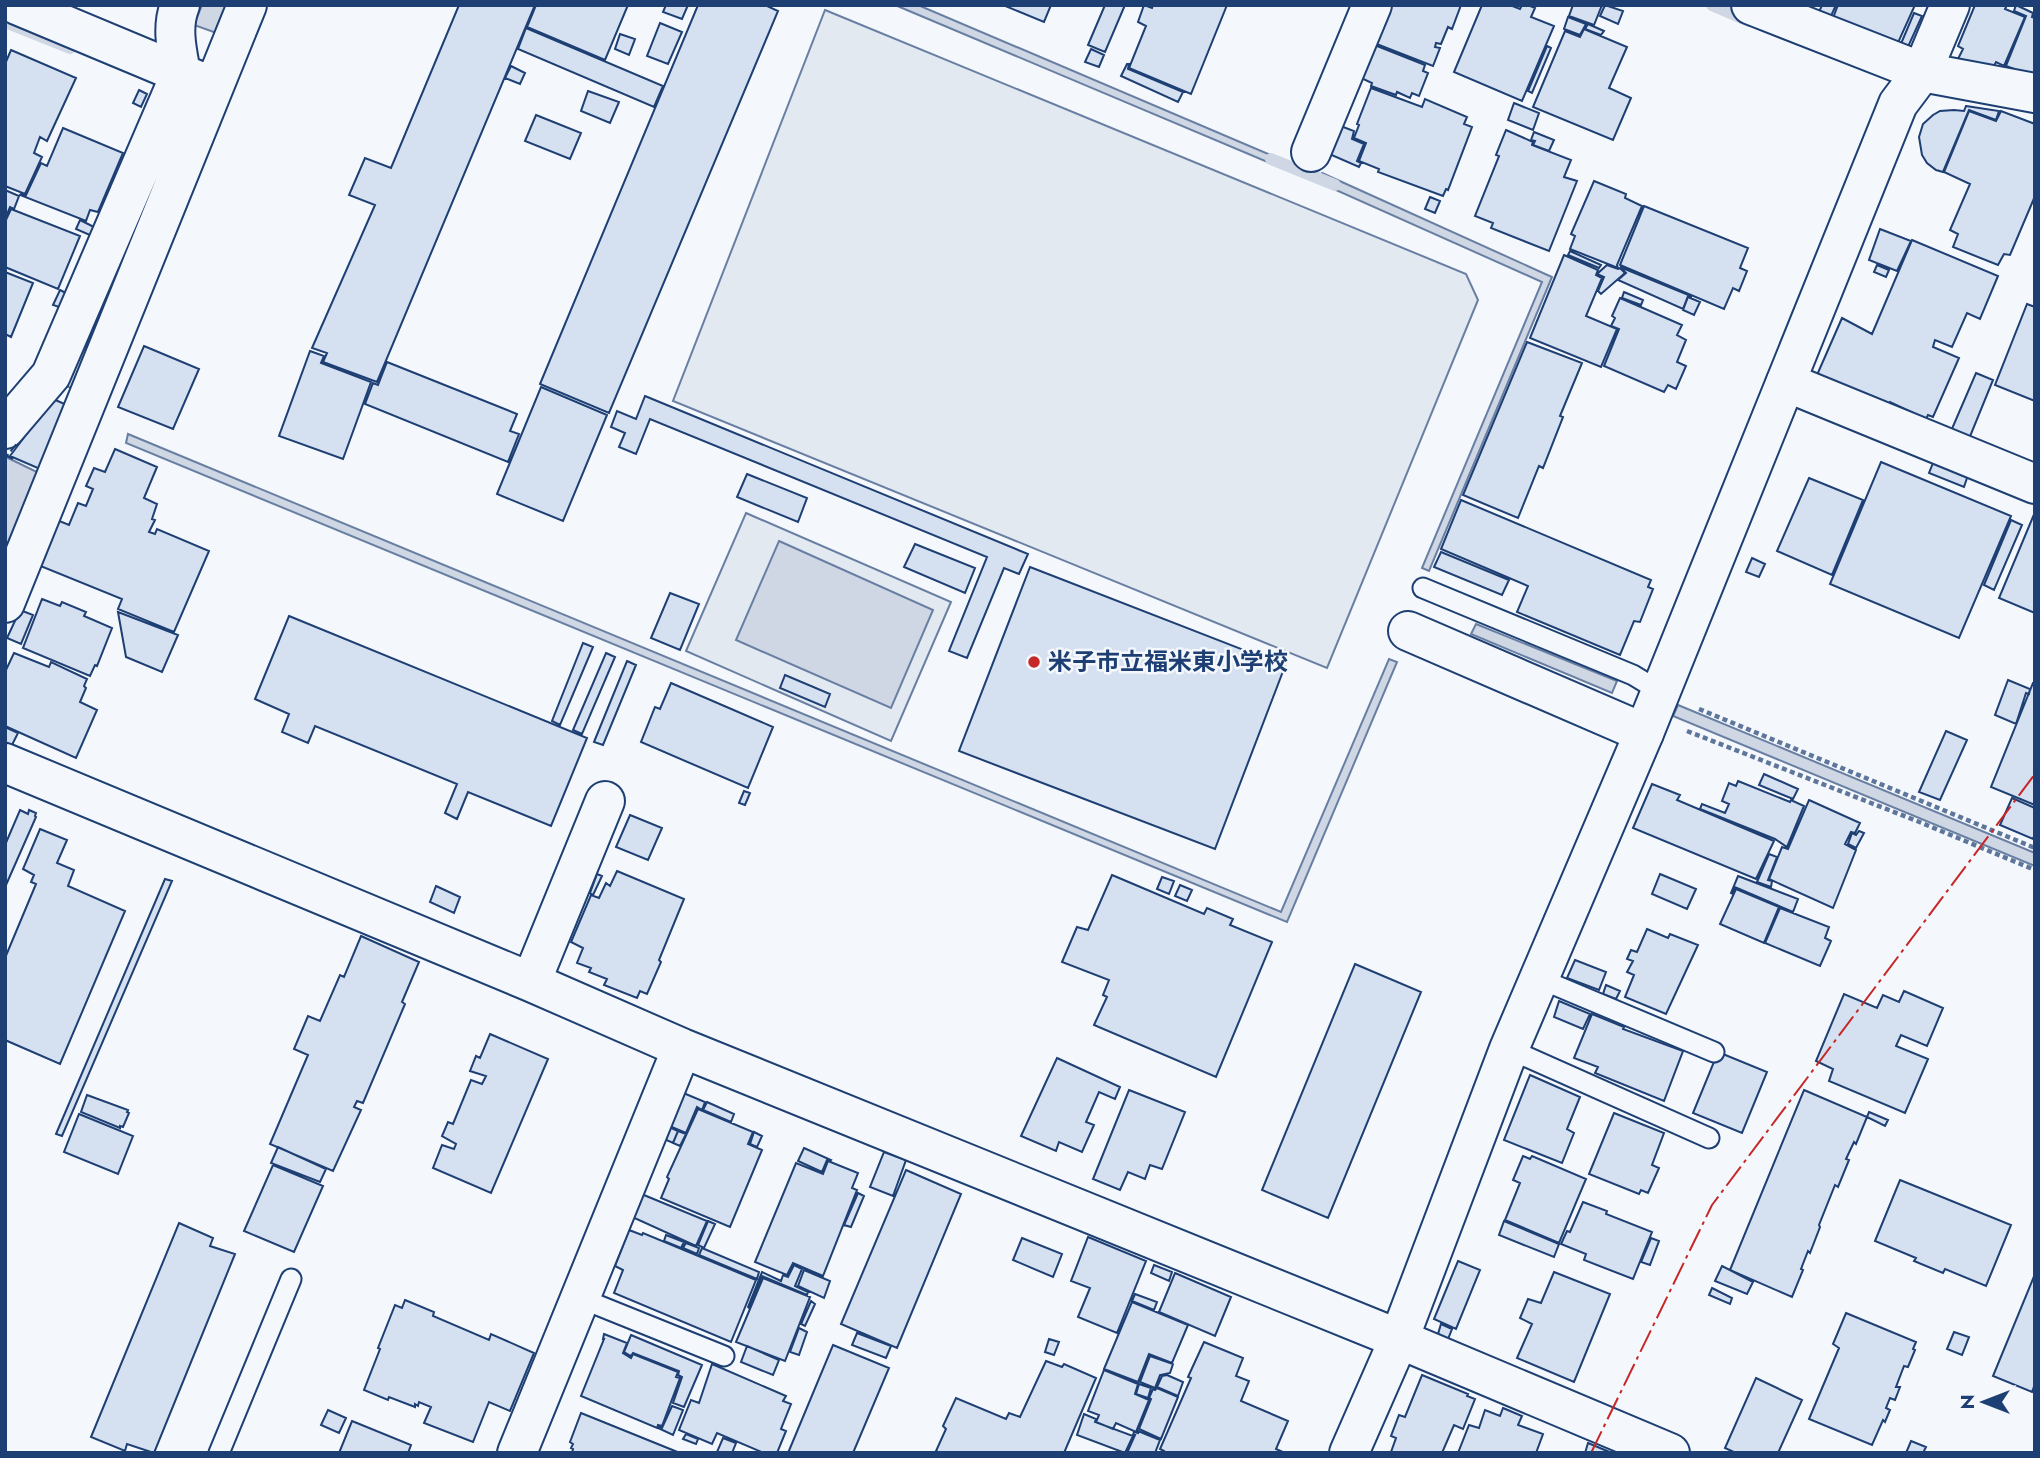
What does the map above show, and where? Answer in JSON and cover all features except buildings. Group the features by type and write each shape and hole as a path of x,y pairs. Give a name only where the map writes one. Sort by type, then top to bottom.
{"street":[{"path":"17,5 197,80"},
{"path":"5,603 197,80 176,40 176,15 180,5"},
{"path":"5,429 51,375 197,80 247,5"},
{"path":"1311,152 1372,5"},
{"path":"1751,5 1922,72 2035,93"},
{"path":"1349,1453 1399,1339 1509,1049 1652,714 1898,104 1922,72 1950,5"},
{"path":"1786,382 2035,484"},
{"path":"1408,631 1652,714"},
{"path":"5,763 531,982 682,1048 1399,1339 1670,1453"},
{"path":"531,982 605,801"},
{"path":"517,1453 682,1048"}],"lane":[{"path":"1423,588 1633,675 1652,714"},
{"path":"1538,978 1714,1052"},
{"path":"1509,1049 1709,1138"},
{"path":"219,1453 291,1279"},
{"path":"580,1298 724,1356"}],"path":[{"path":"1652,714 2035,848"},
{"path":"1652,714 1675,726 2035,870"}],"shaded area":[{"path":"202,5 235,5 222,35 194,25"},
{"path":"895,5 918,5 1287,162 1284,169"},
{"path":"825,10 1466,274 1478,300 1327,668 673,401"},
{"path":"1322,173 1552,277 1429,571 1422,568 1542,282 1318,182"},
{"path":"89,321 101,325 75,389 62,385"},
{"path":"128,434 1281,912 1389,659 1397,662 1287,922 126,443"},
{"path":"6,457 41,474 5,559 5,459"},
{"path":"746,513 951,602 891,741 686,651"},
{"path":"779,541 933,610 891,708 736,640"},
{"path":"1476,624 1617,681 1612,693 1471,634"},
{"path":"1678,705 2035,853 2035,866 1673,716"}],"waterway":[{"path":"1712,5 1749,21"},
{"path":"5,22 70,48"},
{"path":"1271,159 1335,185"}],"fence":[{"path":"13,459 7,456 18,442"}],"power":[{"path":"1591,1453 1712,1205 2035,774"}],"place":[{"name":"米子市立福米東小学校","path":"1034,662"}]}
